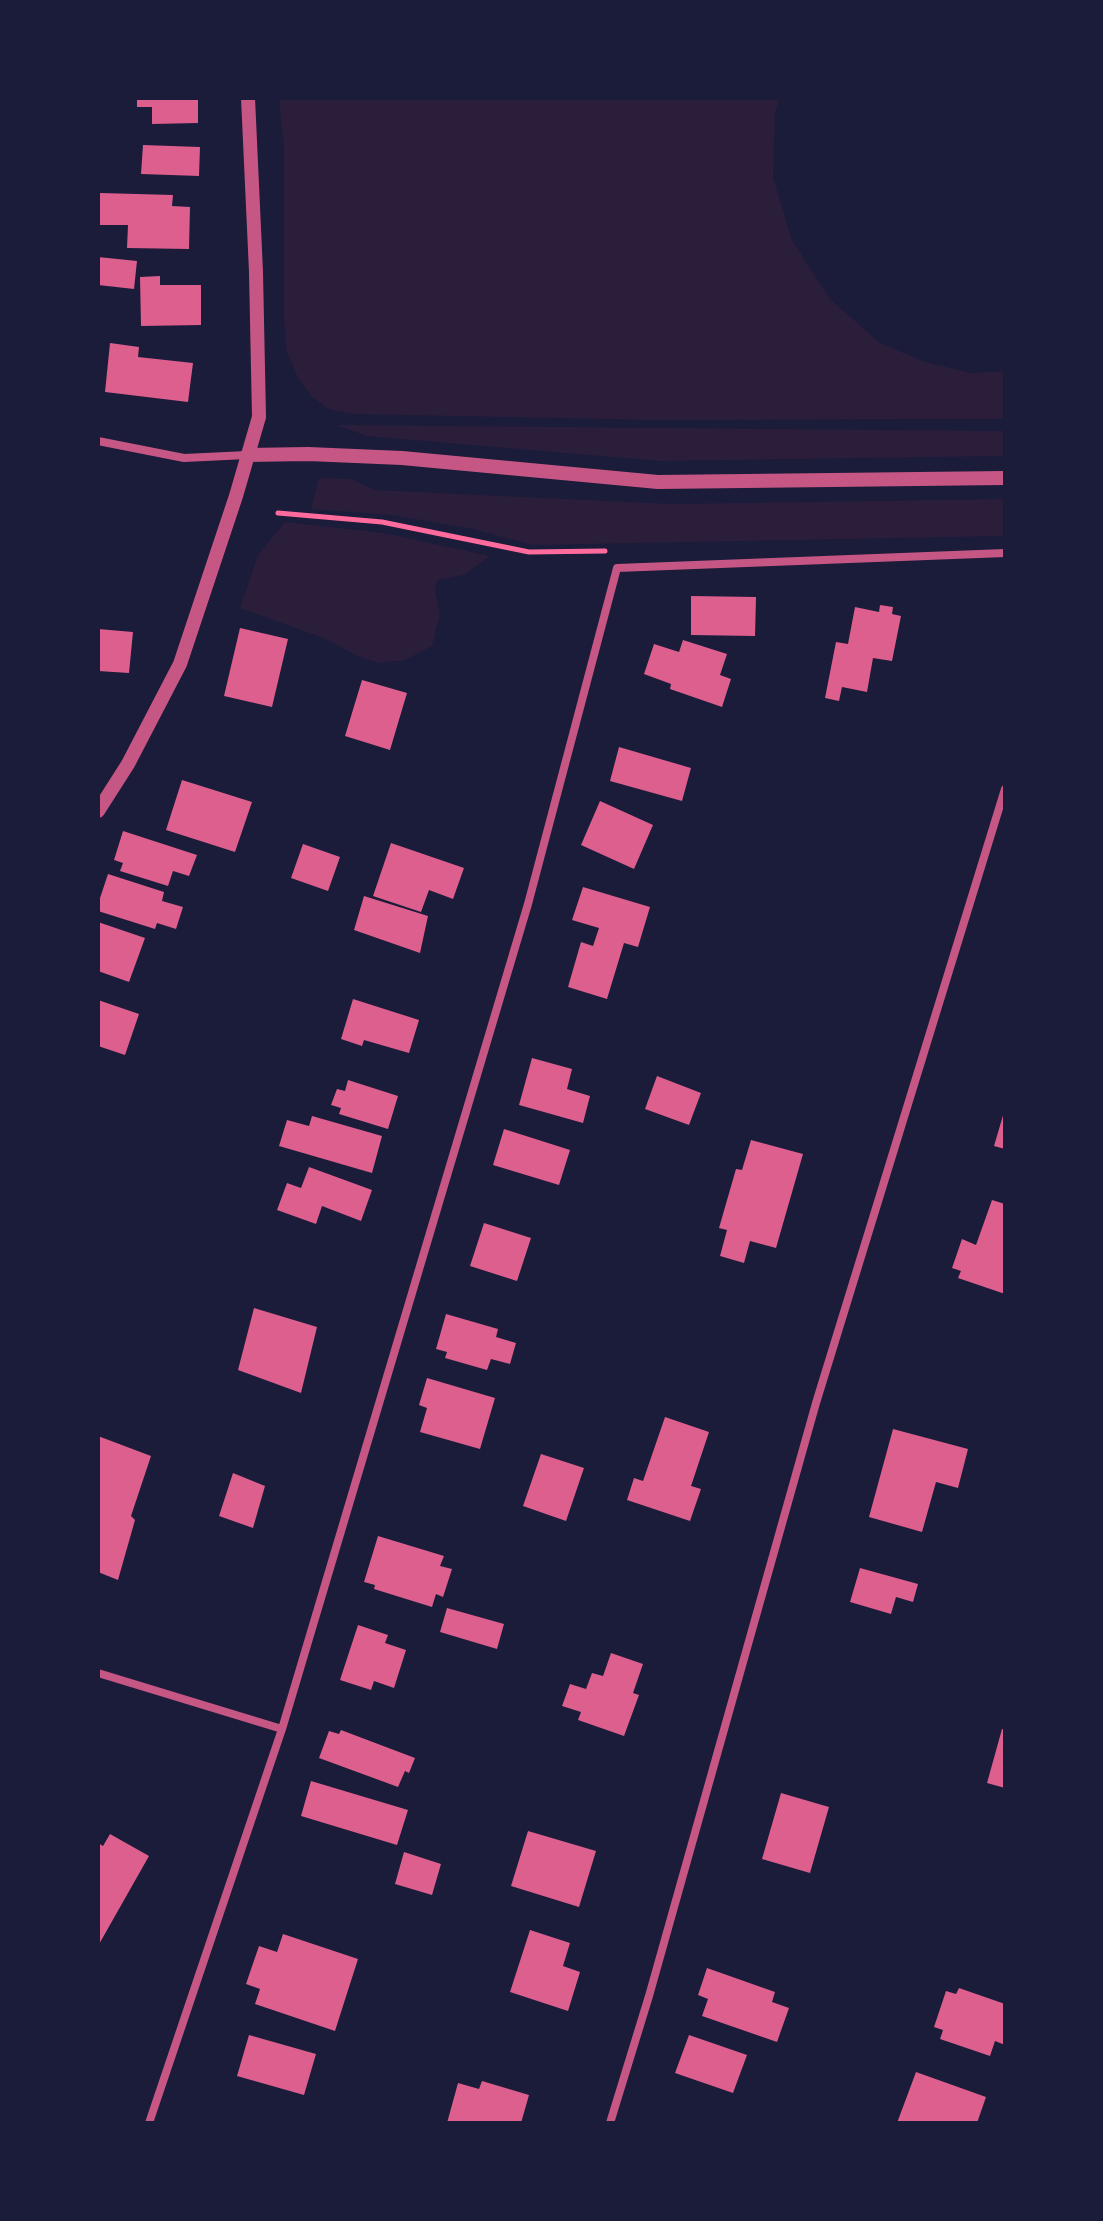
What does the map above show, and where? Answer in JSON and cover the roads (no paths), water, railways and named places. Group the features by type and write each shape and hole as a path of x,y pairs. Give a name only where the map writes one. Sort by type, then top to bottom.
{"street":[{"path":"98,811 128,764 180,664 259,417 248,98"},
{"path":"98,441 184,458 308,454 402,458 658,482 1005,478"},
{"path":"149,2123 282,1729 528,904 617,568 1005,553"},
{"path":"610,2123 654,1981 816,1403 1005,789"},
{"path":"98,1673 282,1729"}]}
